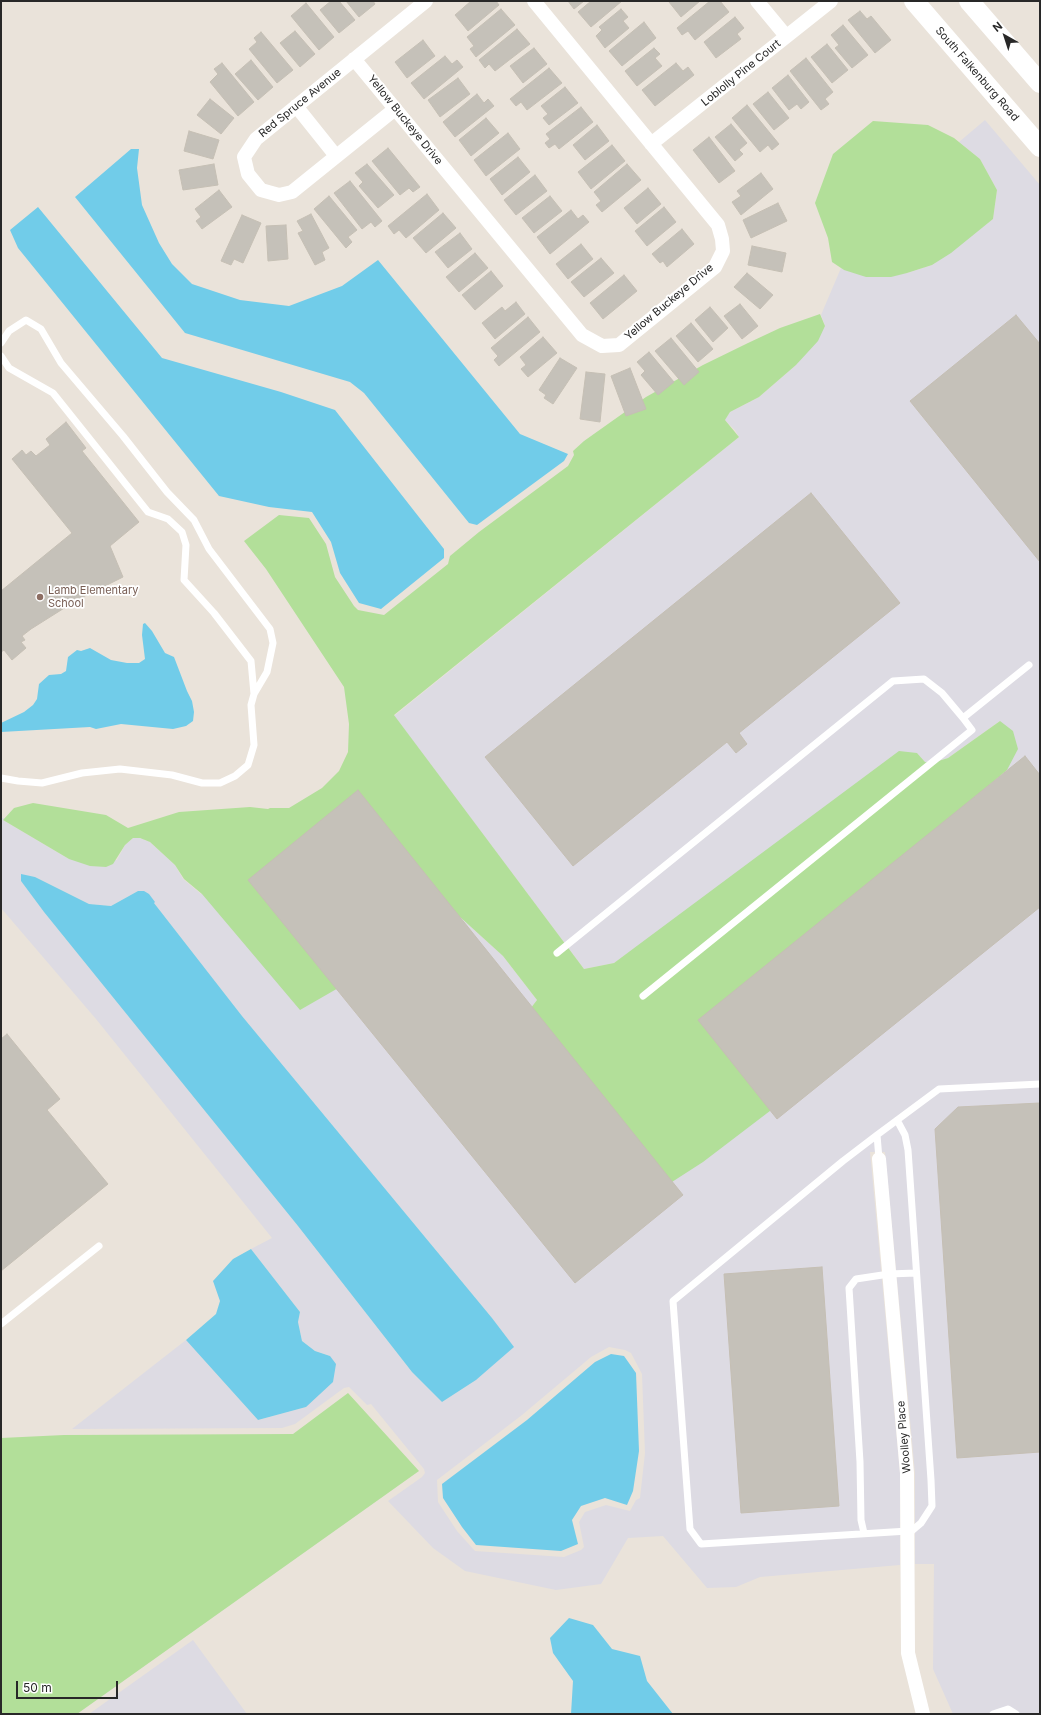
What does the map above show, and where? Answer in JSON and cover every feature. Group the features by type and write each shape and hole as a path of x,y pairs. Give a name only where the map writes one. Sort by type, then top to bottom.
{"street":[{"name":"Red Spruce Avenue","path":"395,109 292,192 279,195 261,190 248,174 244,157 256,139 426,1"},
{"name":"Yellow Buckeye Drive","path":"354,59 582,335 602,346 619,344 714,267 723,251 722,239 718,225 534,1"},
{"path":"757,1 786,36"},
{"name":"Loblolly Pine Court","path":"651,144 831,1"},
{"name":"South Falkenburg Road","path":"914,1 1040,147"},
{"path":"969,1 1040,83"},
{"path":"296,106 336,156"},
{"name":"Woolley Place","path":"878,1159 907,1473 908,1653 923,1714"}],"lane":[{"path":"1,343 9,331 26,320 41,329 61,363 123,436 167,492 194,520 209,549 270,629 273,643 267,672 254,694 251,705 254,745 248,765 235,776 220,782 202,783 172,775 120,769 82,773 42,783 18,782 1,778"},
{"path":"1,356 9,368 53,393 148,512 168,518 182,532 186,545 184,580 214,613 251,661 254,694"},
{"path":"963,718 1029,666"},
{"path":"557,953 893,681 924,679 942,692 972,730 643,996"},
{"path":"897,1120 905,1135 908,1150 932,1506 921,1523 908,1532 864,1533 701,1544 690,1529 673,1301 843,1161 877,1135 897,1120 939,1089 1040,1084"},
{"path":"877,1135 878,1159"},
{"path":"1,1324 99,1246"},
{"path":"864,1533 861,1520 860,1462 849,1288 856,1279 889,1274 916,1273"},
{"path":"993,1714 1008,1709 1016,1714"}],"shaded area":[{"path":"985,120 1040,185 1040,1714 953,1714 933,1669 934,1564 915,1564 915,1473 885,1152 870,1152 900,1473 900,1565 760,1577 736,1587 707,1588 663,1536 628,1538 601,1584 556,1590 465,1571 433,1548 388,1501 422,1477 425,1473 424,1469 371,1404 367,1405 349,1387 344,1388 295,1424 282,1428 72,1429 186,1340 258,1420 306,1407 330,1356 315,1351 302,1341 298,1322 300,1312 251,1249 272,1238 96,1019 1,908 1,818 5,818 3,820 69,859 117,860 125,845 133,838 140,838 150,842 175,865 183,879 201,894 449,907 503,956 537,1000 524,1017 903,859 1007,770 1000,721 948,758 932,763 925,762 917,753 614,963 584,969 394,716 739,437 735,430 725,420 730,412 759,397 796,365 825,326 821,315 841,268 844,270 907,273 932,265 993,219 997,190 980,159 959,142","holes":["21,875 35,877 89,904 111,906 138,891 154,903 242,1016 492,1318 513,1347 476,1380 442,1402 412,1372 298,1226 44,912 21,881","609,1347 625,1350 631,1353 642,1374 645,1453 640,1498 636,1500 630,1511 606,1505 585,1512 579,1522 584,1547 581,1550 564,1557 475,1551 457,1531 438,1502 437,1480 522,1415 591,1357"]},
{"path":"193,1640 247,1714 89,1714"}],"green space":[{"path":"873,121 928,125 954,138 980,159 997,190 993,219 951,253 932,265 891,277 866,277 844,270 832,262 828,238 815,203 833,154"},
{"path":"820,314 825,326 818,341 796,365 759,397 730,412 725,420 739,437 394,715 584,969 614,963 899,751 917,753 925,762 932,763 948,758 1000,721 1013,731 1018,749 1007,770 903,859 901,1011 703,1162 616,1218 524,1017 537,1000 503,956 449,907 387,960 300,1010 202,894 184,879 175,865 150,842 140,838 133,838 125,845 113,864 106,867 90,866 69,859 3,820 14,808 33,803 106,815 128,828 179,812 250,807 268,809 289,808 322,788 339,771 348,752 349,724 344,687 266,569 244,541 279,515 309,518 326,544 335,577 354,606 358,610 384,615 448,564 450,556 479,532 568,466 574,455 573,451 584,441 646,397 703,365 748,343 780,328"},
{"path":"348,1393 419,1471 77,1714 1,1714 1,1438 64,1435 293,1434"}],"water":[{"path":"131,149 139,149 137,168 142,205 159,243 172,264 192,284 240,300 289,306 342,286 378,260 520,434 568,454 564,461 477,525 469,523 364,393 350,382 185,333 75,197"},
{"path":"38,207 162,358 281,392 335,410 444,549 444,558 381,609 359,603 340,573 331,542 312,512 269,507 219,496 18,248 10,230"},
{"path":"145,623 152,631 165,653 174,657 192,701 194,712 193,721 186,726 173,729 121,724 96,729 90,727 1,732 1,723 24,712 33,705 37,699 39,684 49,675 61,674 66,671 68,657 77,650 81,651 90,648 111,660 127,663 139,663 145,659 142,635 143,624"},
{"path":"21,874 35,877 89,904 111,906 138,891 144,891 149,894 155,902 154,903 242,1016 492,1318 514,1347 476,1380 442,1402 412,1372 298,1226 44,912 21,881"},
{"path":"251,1249 300,1312 298,1322 302,1341 315,1351 330,1356 336,1364 333,1382 306,1407 258,1420 186,1340 216,1314 220,1301 213,1281 233,1259"},
{"path":"611,1354 624,1356 636,1373 639,1451 633,1491 627,1505 605,1498 581,1506 572,1520 578,1544 561,1551 476,1545 443,1498 442,1484 527,1420 595,1362"},
{"path":"569,1618 593,1625 612,1649 640,1656 647,1681 673,1714 571,1714 573,1681 553,1653 550,1638"}],"building":[{"path":"331,1 339,1 355,20 339,33 320,10"},
{"path":"346,1 373,1 375,4 359,17"},
{"path":"471,1 496,1 499,5 468,31 455,15"},
{"path":"568,1 584,1 574,9"},
{"path":"591,1 622,1 591,27 578,12"},
{"path":"700,1 681,17 669,2"},
{"path":"710,1 720,1 729,12 695,40 688,31 682,35 677,28"},
{"path":"306,3 334,37 319,50 291,16"},
{"path":"501,9 515,25 476,57 470,49 474,46 467,37"},
{"path":"621,9 628,17 623,21 629,28 605,48 596,36 602,30 599,27"},
{"path":"860,11 867,19 871,16 891,40 875,53 848,20"},
{"path":"735,17 744,28 737,34 741,39 716,58 704,42"},
{"path":"644,22 656,38 622,66 609,51"},
{"path":"843,25 868,55 852,68 835,48 839,45 831,35"},
{"path":"517,29 530,44 495,71 489,64 485,68 479,60"},
{"path":"295,31 315,54 300,67 280,43"},
{"path":"261,32 293,70 277,83 249,49 257,42 254,38"},
{"path":"423,40 435,56 407,78 395,62"},
{"path":"827,44 848,70 832,83 811,57"},
{"path":"534,48 547,64 523,83 510,66"},
{"path":"654,48 660,54 655,58 662,66 637,86 625,71"},
{"path":"445,56 452,64 457,60 463,67 424,99 411,83"},
{"path":"806,58 833,92 825,99 829,104 821,110 790,71"},
{"path":"251,60 273,87 258,100 235,74"},
{"path":"222,63 254,102 238,116 210,82 218,74 214,69"},
{"path":"676,63 683,71 688,67 694,75 655,106 642,90"},
{"path":"549,68 562,83 527,110 521,102 516,106 510,99"},
{"path":"788,75 809,102 801,109 797,104 789,110 772,88"},
{"path":"458,78 470,94 440,117 428,100"},
{"path":"565,87 578,103 549,125 543,118 548,114 541,106"},
{"path":"768,92 789,118 774,130 753,104"},
{"path":"477,94 484,103 488,99 494,106 455,137 443,122"},
{"path":"210,99 234,118 221,134 197,115"},
{"path":"747,105 779,144 772,150 768,145 760,152 732,118"},
{"path":"581,107 593,122 559,149 555,144 549,148 545,143 550,139 546,134"},
{"path":"486,118 499,133 471,156 459,140"},
{"path":"731,124 747,143 739,150 743,154 735,161 715,137"},
{"path":"597,125 609,141 585,160 573,145"},
{"path":"189,131 219,140 213,159 184,151"},
{"path":"508,133 520,149 486,176 474,160"},
{"path":"709,137 735,171 719,183 693,150"},
{"path":"612,145 625,161 591,189 578,172"},
{"path":"388,148 420,187 413,192 409,188 400,195 372,161"},
{"path":"518,157 530,172 502,195 490,179"},
{"path":"214,164 218,185 183,190 179,170"},
{"path":"367,164 394,195 378,208 359,186 363,182 355,173"},
{"path":"627,164 641,180 602,212 596,205 601,201 594,192"},
{"path":"761,173 773,189 741,215 732,202 741,196 737,191"},
{"path":"535,175 547,191 516,215 504,200"},
{"path":"350,181 382,221 375,227 371,222 362,229 334,193"},
{"path":"648,188 661,204 637,224 624,208"},
{"path":"219,190 232,207 202,229 196,221 201,217 195,209"},
{"path":"427,194 439,210 406,238 399,230 394,234 388,226"},
{"path":"329,196 357,230 348,237 352,242 346,248 314,209"},
{"path":"550,196 562,211 534,233 522,218"},
{"path":"778,203 787,221 751,238 743,220"},
{"path":"664,207 676,222 647,246 635,231"},
{"path":"571,210 578,219 583,215 589,222 550,254 537,237"},
{"path":"443,213 456,228 426,253 413,238"},
{"path":"311,214 329,248 322,252 325,260 315,265 298,233 303,231 297,221"},
{"path":"242,215 261,223 243,263 234,259 231,265 221,261"},
{"path":"286,225 288,259 268,261 266,226"},
{"path":"682,229 694,244 667,267 663,261 660,263 652,254"},
{"path":"460,233 472,249 448,268 435,252"},
{"path":"581,244 593,259 568,279 556,264"},
{"path":"752,246 786,253 782,272 748,265"},
{"path":"475,253 488,268 459,292 446,277"},
{"path":"601,258 614,273 584,297 571,282"},
{"path":"491,271 503,286 475,310 462,295"},
{"path":"747,273 773,295 760,309 734,287"},
{"path":"624,275 637,291 603,319 590,303"},
{"path":"516,302 525,314 495,339 482,323 502,307 505,311"},
{"path":"740,304 758,326 742,339 724,316"},
{"path":"710,307 728,328 713,342 695,320"},
{"path":"1016,315 1040,344 1040,562 910,401"},
{"path":"528,317 540,332 499,366 494,360 498,356 491,348"},
{"path":"691,323 713,349 698,362 676,336"},
{"path":"543,337 557,353 528,377 521,369 526,365 520,357"},
{"path":"671,338 699,372 684,385 655,351"},
{"path":"649,352 674,382 658,395 641,375 645,371 637,362"},
{"path":"560,358 577,368 553,404 544,398 546,395 539,390"},
{"path":"630,368 646,409 626,416 611,376"},
{"path":"586,372 605,374 600,422 580,419"},
{"path":"66,422 86,448 82,451 139,522 110,546 123,577 77,600 31,629 22,636 25,640 21,642 26,648 12,660 4,650 1,652 1,591 72,533 12,459 22,450 26,455 31,451 36,456 50,445 46,439"},
{"path":"811,493 900,603 739,733 747,744 736,753 727,742 573,866 485,757"},
{"path":"1025,756 1040,775 1040,907 777,1119 698,1020"},
{"path":"358,790 683,1195 575,1283 248,880"},
{"path":"7,1034 60,1099 47,1110 108,1184 1,1271 1,1039"},
{"path":"1040,1103 1040,1452 957,1458 935,1129 958,1107"},
{"path":"822,1267 839,1506 741,1513 724,1274"}],"place":[{"name":"Lamb Elementary School","path":"40,597"}]}
